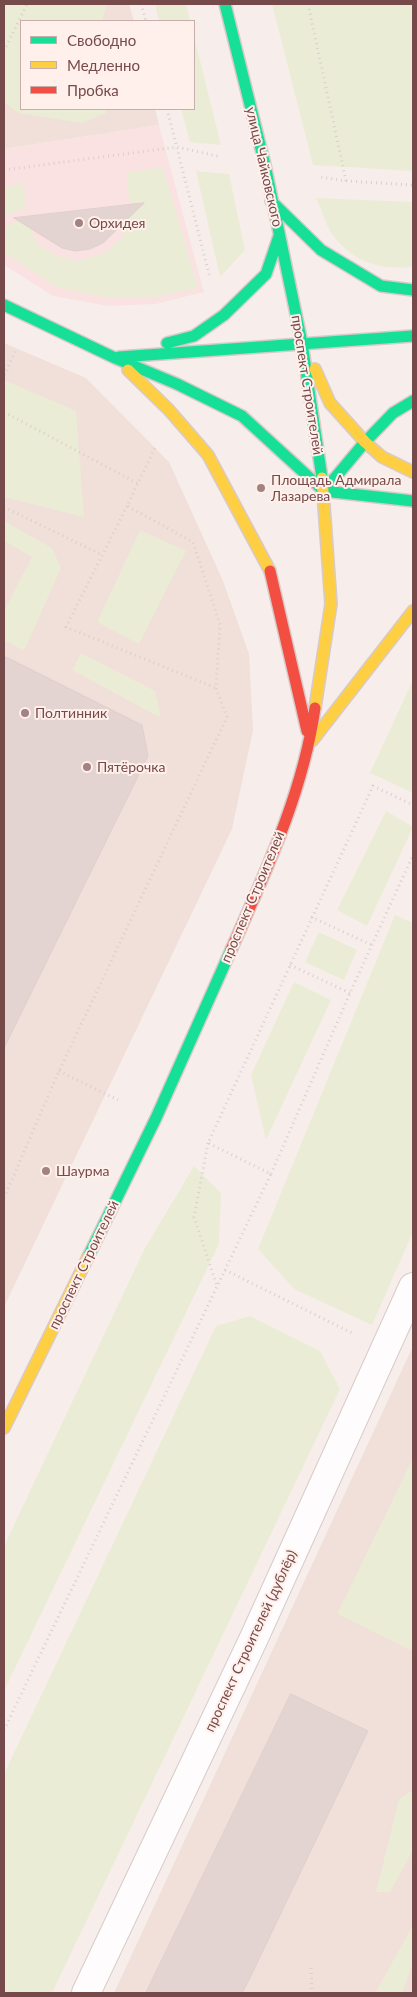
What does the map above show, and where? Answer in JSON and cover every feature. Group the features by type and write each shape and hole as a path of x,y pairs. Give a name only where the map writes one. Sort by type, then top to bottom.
{"street":[{"name":"улица Чайковского","path":"115,358 194,336 224,315 266,274 280,236 265,166 225,4"},
{"path":"271,201 321,250 381,286 413,290"},
{"name":"проспект Строителей","path":"4,1428 156,1118 273,856 310,744 331,604 324,491 302,343 280,236"},
{"path":"4,305 115,358 177,384 242,416 324,491 413,501"},
{"path":"115,358 413,336"},
{"path":"302,343 330,403 365,442 382,457 413,472"},
{"path":"115,358 169,410 208,455 269,569 310,744"},
{"path":"324,491 365,442 393,413 413,401"},
{"path":"310,744 413,611"},
{"name":"проспект Строителей (дублёр)","path":"86,1993 254,1638 413,1286"}],"path":[{"path":"4,51 27,4"},
{"path":"141,4 146,20"},
{"path":"308,4 346,181"},
{"path":"168,110 212,284"},
{"path":"4,170 177,147 221,157"},
{"path":"320,177 346,181 413,185"},
{"path":"4,412 137,483"},
{"path":"155,448 66,627 216,688"},
{"path":"4,1198 59,1072 227,717 216,688 220,625 193,542 126,506"},
{"path":"4,507 102,555"},
{"path":"217,1286 194,1217 208,1143 373,786 413,804"},
{"path":"4,1730 271,1174 413,855"},
{"path":"311,917 372,945"},
{"path":"290,964 350,993"},
{"path":"59,1072 118,1100"},
{"path":"208,1143 271,1174"},
{"path":"225,1270 384,1349"},
{"path":"311,1968 312,1993"}],"shaded area":[{"path":"4,4 129,4 134,20 20,20 20,110 155,110 159,125 4,149"},
{"path":"159,125 204,292 156,304 108,306 53,296 4,265 4,149"},
{"path":"4,343 86,378 169,462 223,581 249,654 253,730 232,829 4,1307"},
{"path":"413,1346 413,1993 114,1993 121,1978"}],"green space":[{"path":"4,4 107,4 102,20 20,20 20,110 106,110 106,113 82,123 18,113 4,102"},
{"path":"155,4 186,4 190,20 159,20"},
{"path":"272,4 413,4 413,171 313,165"},
{"path":"195,40 221,145 190,142 181,110 195,110"},
{"path":"163,167 198,288 154,297 109,298 57,287 4,252 4,227 26,218 37,244 58,256 77,261 105,253 124,236 130,204 126,173"},
{"path":"196,171 229,174 245,250 220,277"},
{"path":"24,183 25,208 4,216 4,187"},
{"path":"316,198 413,202 413,267 379,266 360,259 351,253 331,233"},
{"path":"4,380 76,411 84,517 4,497"},
{"path":"4,521 52,548 61,568 24,651 4,640 4,611 32,557 4,541"},
{"path":"140,530 186,551 139,644 97,622"},
{"path":"81,653 155,691 161,718 72,670"},
{"path":"413,680 413,793 370,773"},
{"path":"386,811 413,827 367,926 337,910"},
{"path":"395,915 413,923 413,1232 372,1325 294,1289 258,1249"},
{"path":"319,932 357,950 344,980 305,962"},
{"path":"294,982 331,1000 266,1140 251,1075"},
{"path":"194,1166 221,1193 219,1244 4,1691 4,1546 145,1248"},
{"path":"250,1316 320,1351 340,1389 52,1993 4,1993 4,1774 216,1326"},
{"path":"413,1461 413,1651 337,1614"},
{"path":"413,1790 413,1850 390,1892 376,1892 399,1799"},
{"path":"413,1925 413,1963 402,1993 375,1993"}],"building":[{"path":"144,203 103,243 90,249 75,251 62,248 14,218"},
{"path":"4,656 142,725 148,756 4,1048"},
{"path":"291,1694 368,1731 248,1982 242,1993 146,1993"}],"traffic: fast":[{"path":"225,4 265,165 302,343 322,478"},
{"path":"271,201 321,250 381,286 413,290"},
{"path":"167,343 194,336 224,315 266,274 279,236"},
{"path":"4,305 115,358 177,384 242,416 324,491 413,501"},
{"path":"119,357 413,336"},
{"path":"324,491 365,442 393,413 413,401"},
{"path":"88,1257 156,1118 231,950"}],"traffic: slow":[{"path":"315,369 330,403 365,442 382,457 413,472"},
{"path":"128,370 169,410 208,455 270,571"},
{"path":"315,708 331,604 322,478"},
{"path":"312,741 413,611"},
{"path":"4,1428 88,1257"}],"traffic: jam":[{"path":"270,571 307,731"},
{"path":"231,950 282,831 302,771 315,708"}],"place":[{"name":"Орхидея","path":"79,223"},
{"name":"Площадь Адмирала Лазарева","path":"261,488"},
{"name":"Полтинник","path":"25,713"},
{"name":"Пятёрочка","path":"87,767"},
{"name":"Шаурма","path":"46,1171"}]}
